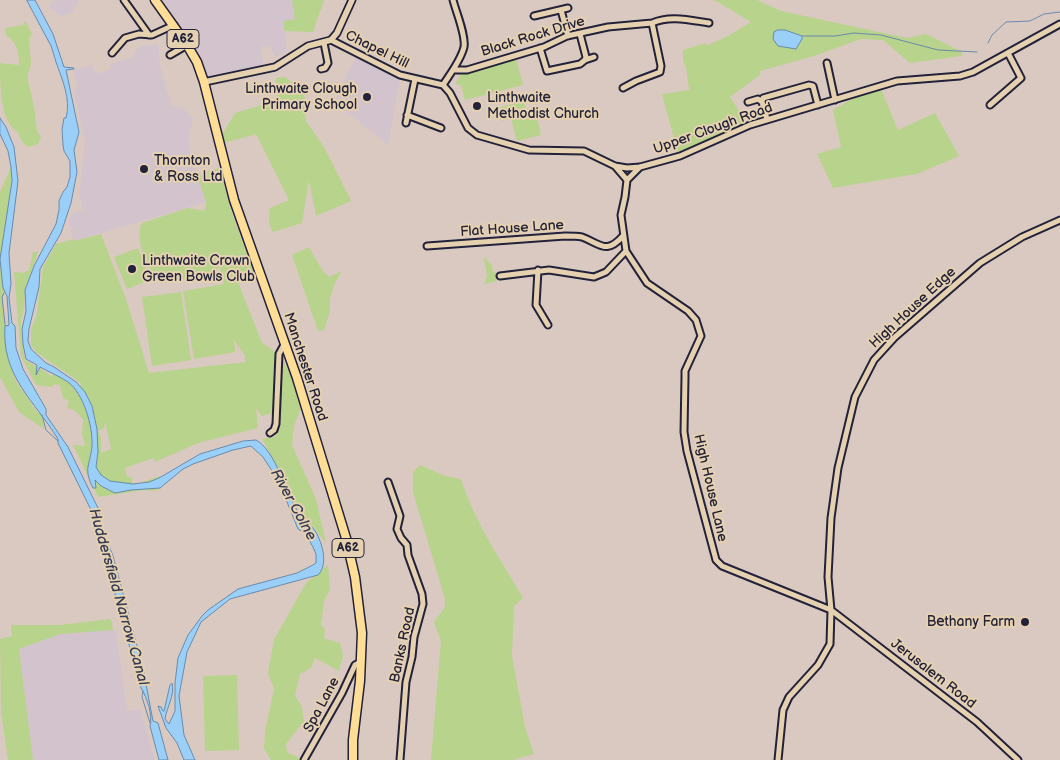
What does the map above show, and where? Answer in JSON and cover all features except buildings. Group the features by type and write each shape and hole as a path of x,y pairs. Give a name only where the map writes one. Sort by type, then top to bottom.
{"main road":[{"name":"Manchester Road","path":"155,0 187,45 197,62 204,82 222,160 234,200 319,451 353,569 362,633 353,760"}],"street":[{"path":"124,0 149,35"},
{"path":"204,82 275,67 308,46 331,40 337,33 352,0"},
{"path":"453,0 464,39 464,46 453,70 443,85 450,93 468,128 477,135 529,150 584,152 615,166 627,180 640,167"},
{"path":"534,16 568,8"},
{"path":"561,10 568,36"},
{"name":"Black Rock Drive","path":"453,70 467,70 540,48 568,36 608,27 652,23 672,18 709,23"},
{"path":"623,88 636,80 660,72 661,66 652,23"},
{"name":"Upper Clough Road","path":"615,166 627,168 640,167 680,156 767,119 897,81 960,76 973,72 1060,24"},
{"path":"112,54 125,38 139,34 152,35 174,25"},
{"path":"580,34 586,60"},
{"name":"Chapel Hill","path":"331,40 400,75 443,85"},
{"path":"321,69 325,68 328,63 324,43"},
{"path":"170,55 187,45"},
{"path":"540,48 548,71 580,64 594,57"},
{"path":"990,105 1020,78 1008,53"},
{"path":"827,63 835,100"},
{"path":"406,123 415,79"},
{"path":"767,119 762,102 763,98 810,85 813,86 818,105"},
{"path":"748,102 758,100 762,102"},
{"path":"408,115 441,128"},
{"name":"High House Lane","path":"627,180 621,214 626,251 647,283 688,311 696,320 701,336 685,371 684,432 687,451 716,560 722,566 831,610"},
{"name":"High House Edge","path":"778,760 783,710 789,698 818,665 830,644 831,610 828,577 831,518 838,468 855,397 874,360 895,337 980,263 1022,237 1060,220"},
{"name":"Flat House Lane","path":"427,246 565,236 582,237 594,244 606,246 616,244 623,236"},
{"path":"500,276 549,270 594,277 606,272 626,251"},
{"path":"538,270 536,305 548,325"},
{"path":"270,434 276,424 279,354 284,343"},
{"name":"Banks Road","path":"388,482 400,516 397,528 401,538 407,545 408,555 422,594 423,604 414,637 412,657 406,682 400,760"},
{"name":"Jerusalem Road","path":"831,610 977,722 1018,760"},
{"name":"Spa Lane","path":"304,760 342,694 355,665 361,662"}],"shaded area":[{"path":"53,0 79,0 72,13 62,16 49,8"},
{"path":"161,0 292,0 295,19 284,21 287,52 275,57 270,46 262,46 263,65 233,73 207,76 189,38"},
{"path":"158,44 160,65 171,106 183,108 193,119 189,147 206,202 74,241 68,221 72,214 83,210 79,193 85,142 74,92 78,87 73,70 92,65 95,74 111,69 110,64 133,57 136,50 142,46"},
{"name":"Linthwaite Clough Primary School","path":"356,56 400,79 388,145 335,102"},
{"path":"113,630 116,632 127,711 140,709 155,760 33,760 19,649 60,634"}],"green space":[{"path":"292,0 324,0 313,32 284,31 284,21 295,19"},
{"path":"711,0 757,0 781,11 907,38 926,34 962,52 962,56 910,63 883,40 861,39 814,56 760,71 760,75 730,97 746,122 678,153 662,94 689,90 686,67 683,61 683,50 706,43 706,46 728,36 751,22 716,1"},
{"path":"25,20 32,34 29,38 31,64 28,80 37,131 41,137 38,144 28,147 7,120 2,102 0,71 0,63 19,65 17,48 6,35 5,28 24,25"},
{"path":"516,59 523,85 465,100 461,85 455,84 461,74"},
{"path":"285,77 304,92 306,121 324,147 351,201 316,216 309,180 302,223 273,232 269,224 270,208 289,200 256,134 224,143 222,135 235,113 275,101 277,95 276,78"},
{"path":"881,89 898,130 935,113 959,156 917,174 833,188 817,154 841,147 833,110 852,99"},
{"path":"524,101 527,114 501,121 497,108"},
{"path":"536,113 541,135 517,141 511,119"},
{"path":"11,167 3,277 4,293 2,297 8,358 16,381 37,412 42,415 44,429 19,412 0,377 0,192"},
{"path":"219,168 233,216 255,275 238,282 262,343 279,356 292,379 301,408 294,426 292,445 316,499 326,543 297,507 287,484 262,439 275,437 280,419 273,413 262,416 256,408 258,428 198,443 155,462 153,458 125,468 127,476 132,478 132,483 140,483 160,476 161,489 98,497 73,445 85,446 82,434 83,419 74,410 67,408 69,401 63,398 60,385 55,384 51,387 36,385 21,356 14,272 23,273 29,270 33,252 38,252 25,289 21,321 25,360 52,376 54,373 77,388 82,384 36,352 31,345 31,328 36,318 43,267 56,244 101,234 126,299 149,373 245,362 245,356 234,340 235,352 194,359 183,291 224,284 220,273 221,257 219,267 211,275 162,283 152,272 141,246 140,230 142,223 188,208 205,211 206,202 198,177 202,173","holes":["105,421 111,449 101,453 101,438 98,430 104,429"]},
{"path":"309,247 322,270 329,277 342,271 334,285 330,299 330,311 324,330 318,331 292,255"},
{"name":"Linthwaite Crown Green Bowls Club","path":"138,248 150,280 127,289 114,257"},
{"path":"484,257 492,265 497,281 484,284 487,276"},
{"path":"181,292 191,360 152,366 142,297"},
{"path":"420,465 445,476 461,479 473,510 523,598 514,606 512,656 525,727 534,754 513,760 431,760 441,641 434,622 445,607 445,599 413,492 413,472"},
{"path":"328,565 330,589 324,601 321,625 325,629 324,638 340,643 343,656 339,671 315,658 311,668 300,674 295,696 302,707 304,721 286,744 287,753 301,760 271,760 264,749 265,732 274,689 268,673 274,640 306,583"},
{"path":"111,619 113,630 60,634 19,649 33,760 8,760 1,712 0,639 12,636 11,625 59,625"},
{"path":"237,675 239,750 205,751 203,676"}],"water":[{"name":"River Colne","path":"27,0 35,0 53,34 64,67 74,68 66,70 79,132 74,150 77,172 71,203 61,233 40,269 39,287 29,329 28,341 31,349 46,363 76,382 85,392 92,406 97,429 98,452 96,467 101,475 110,481 133,484 149,482 200,454 243,441 256,440 269,453 297,510 315,531 323,550 323,566 318,575 230,599 201,622 187,652 179,696 184,735 195,760 184,760 177,743 166,728 158,706 164,711 172,683 172,697 165,719 169,724 175,711 175,683 178,658 188,635 208,610 238,589 297,573 316,563 316,554 305,533 298,529 278,480 263,457 251,446 233,450 193,464 183,469 160,488 115,493 101,486 95,480 96,488 93,488 88,476 92,446 91,430 79,394 68,382 40,367 36,375 37,365 26,359 23,344 22,329 26,311 25,290 34,266 56,224 59,201 70,177 70,161 64,151 62,129 67,111 65,89 51,46"},
{"path":"785,30 802,36 796,49 778,46 773,39 774,32"},
{"path":"0,118 14,147 18,181 9,253 11,284 9,298 12,323 15,326 16,348 23,369 46,409 46,415 68,447 99,510 102,528 113,556 143,668 153,721 158,723 168,760 159,760 150,726 149,707 141,688 93,514 58,443 58,439 21,387 8,359 5,343 5,325 8,326 9,324 7,296 3,288 0,259 12,181 8,151 0,134"}],"waterway":[{"path":"988,43 992,35 1006,22 1030,21 1044,14 1060,12"},
{"path":"802,36 835,36 854,33 881,35 938,50 977,52"},
{"path":"4,293 2,297 5,324"},
{"path":"42,415 46,430 58,441"},
{"name":"Huddersfield Narrow Canal","path":"143,691 142,697 150,723"}],"place":[{"name":"Linthwaite Clough Primary School","path":"367,97"},
{"name":"Linthwaite Methodist Church","path":"477,106"},
{"name":"Thornton & Ross Ltd","path":"144,169"},
{"name":"Linthwaite Crown Green Bowls Club","path":"132,269"},
{"name":"Bethany Farm","path":"1025,622"}]}
